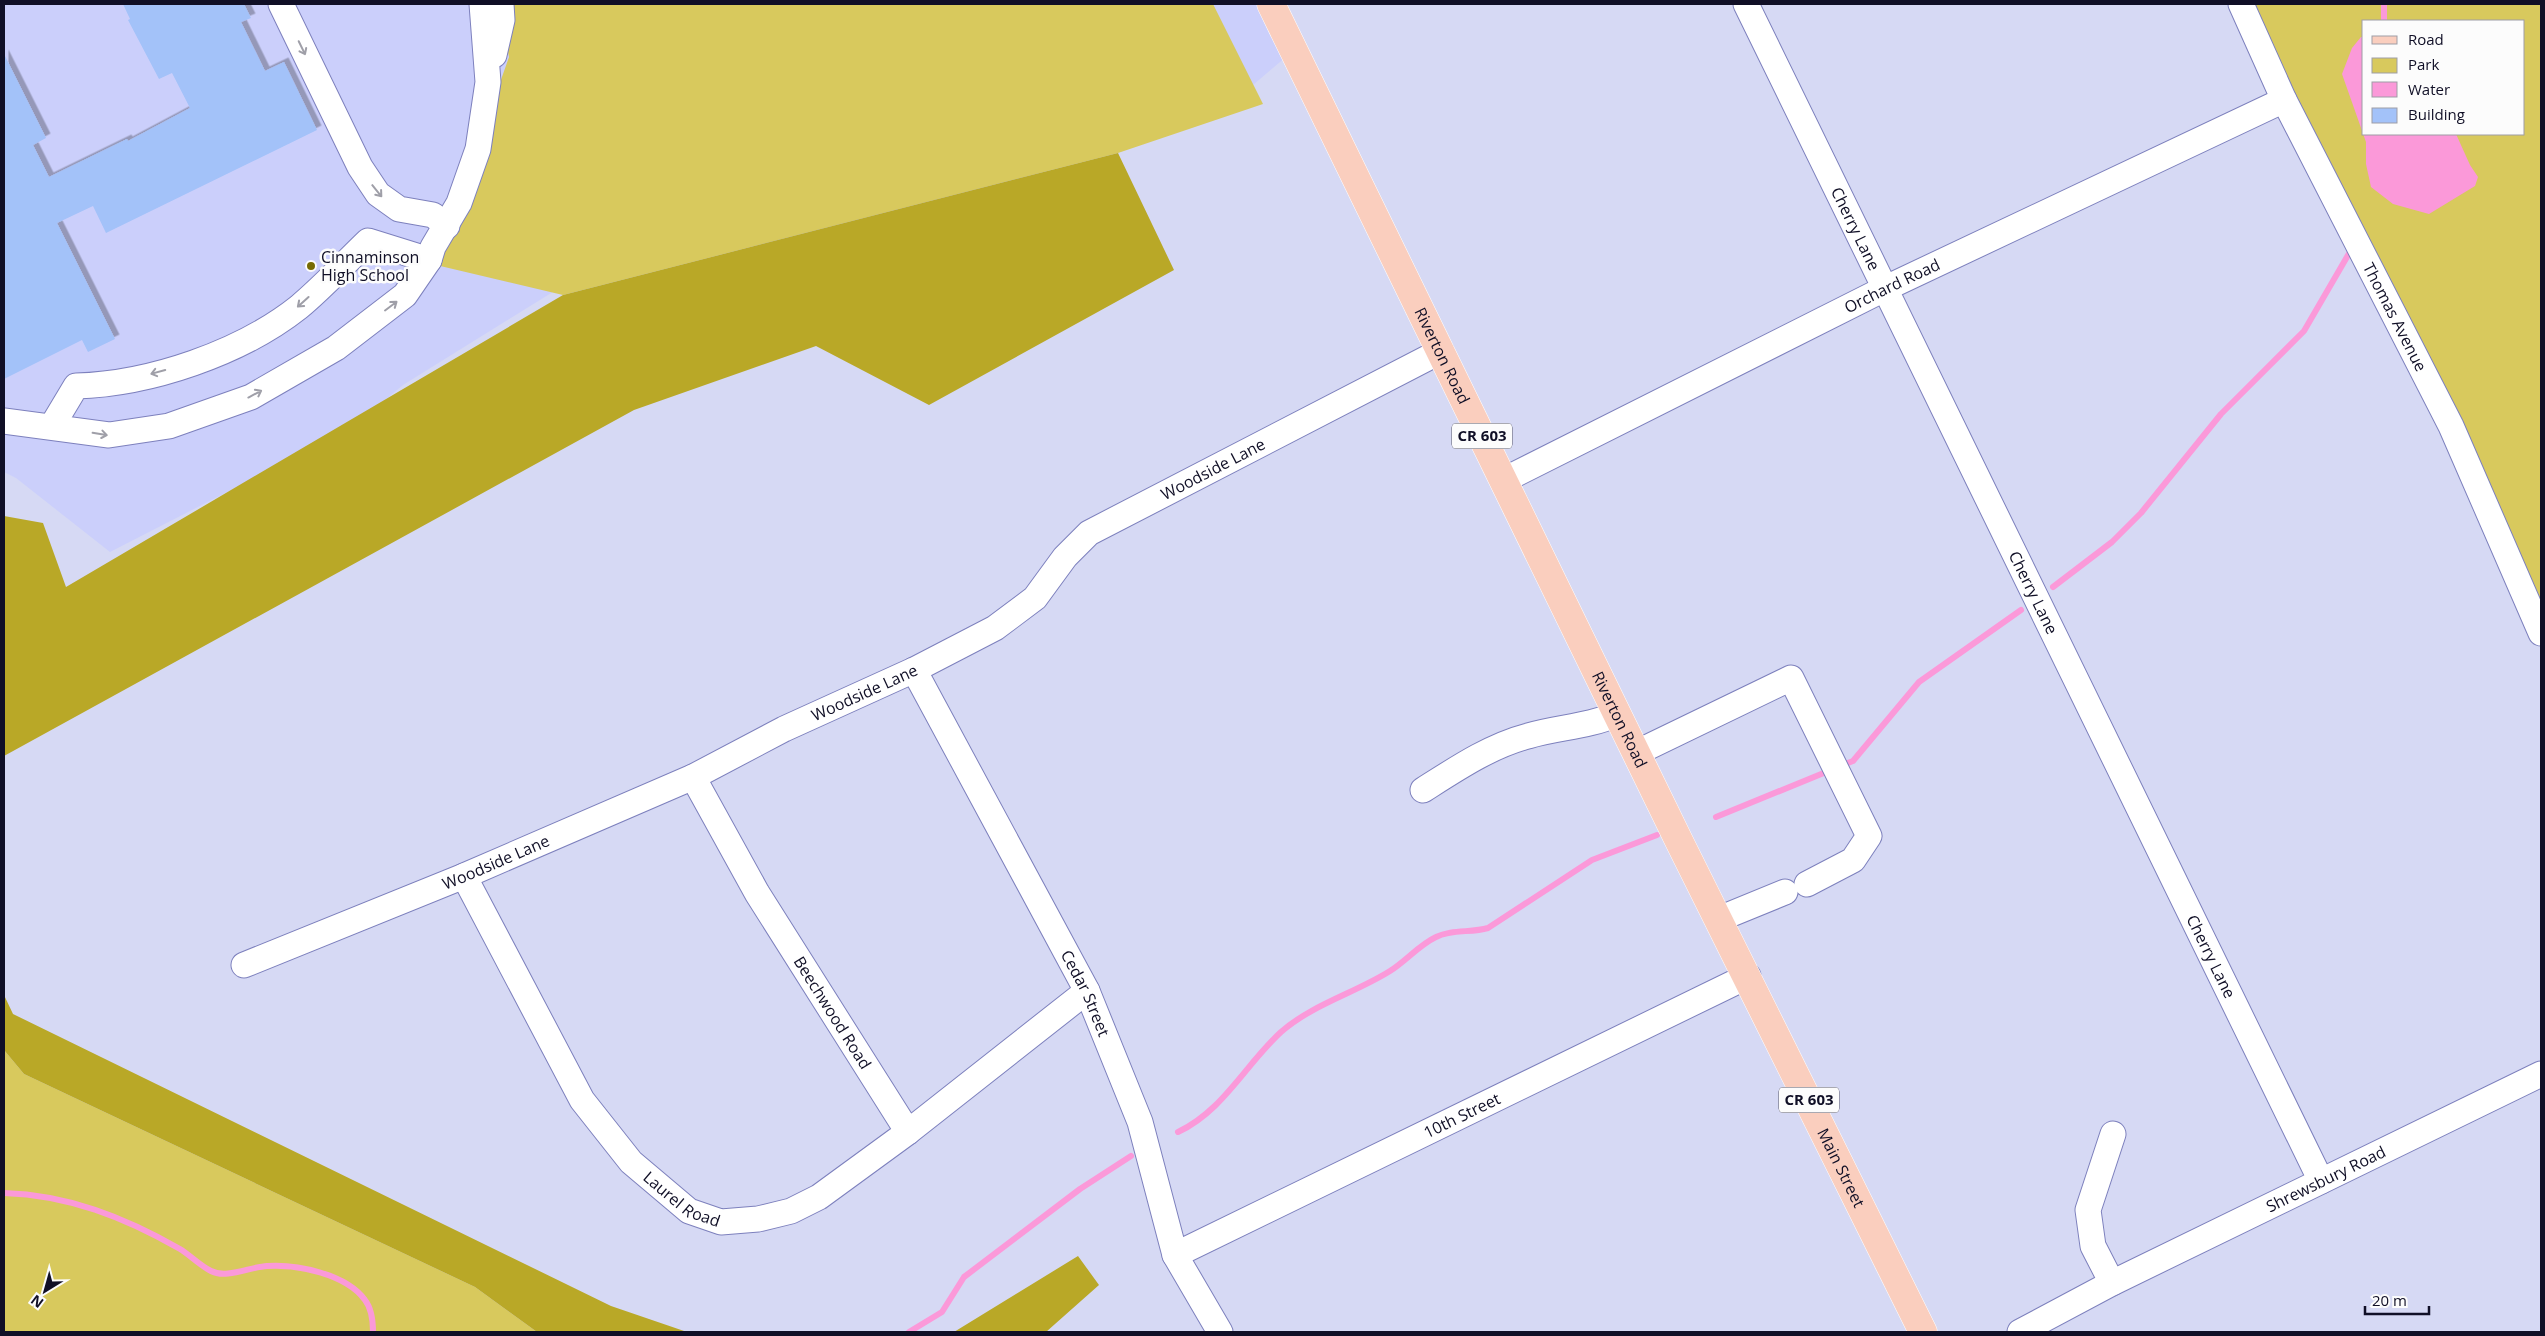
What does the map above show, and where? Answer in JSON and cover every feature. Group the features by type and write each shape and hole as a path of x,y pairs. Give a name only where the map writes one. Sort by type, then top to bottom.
{"main road":[{"name":"Riverton Road","path":"1271,4 1694,869"},
{"name":"Main Street","path":"1694,869 1923,1332"}],"street":[{"path":"281,4 360,167 378,194 399,209 433,215 447,226"},
{"path":"482,4 488,82"},
{"path":"4,421 109,435 169,426 251,397 336,348 405,295 429,260 434,246 459,202 478,148 488,82 502,20 501,4"},
{"name":"Cherry Lane","path":"1746,4 2322,1182"},
{"name":"Thomas Avenue","path":"2241,4 2284,100 2451,426 2541,633"},
{"name":"Orchard Road","path":"1504,480 1884,289 2284,100"},
{"path":"52,426 76,386 109,385 180,366 217,355 261,332 299,306 368,241 429,260"},
{"name":"Woodside Lane","path":"244,965 464,876 693,777 784,729 914,670 995,628 1035,598 1065,557 1089,533 1441,352"},
{"name":"Cedar Street","path":"914,670 1087,991 1140,1122 1175,1255 1220,1332"},
{"path":"1636,753 1791,678 1869,836 1853,860 1796,888 1719,920"},
{"path":"1423,790 1451,772 1509,741 1530,735 1597,723 1617,714"},
{"name":"Beechwood Road","path":"693,777 757,893 908,1132"},
{"name":"Laurel Road","path":"464,876 582,1100 631,1162 689,1212 721,1222 758,1219 791,1210 819,1197 908,1132 1087,991"},
{"name":"10th Street","path":"1175,1255 1748,976"},
{"name":"Shrewsbury Road","path":"2020,1332 2112,1283 2541,1074"},
{"path":"2112,1283 2094,1246 2088,1210 2113,1134"}],"shaded area":[{"name":"Cinnaminson High School","path":"4,4 1271,4 1293,51 1246,91 870,240 795,250 697,241 569,282 403,385 350,429 110,552 16,478 4,472"},
{"path":"1118,153 1174,270 929,405 816,346 634,410 4,756 4,516 43,523 66,587 563,295"},
{"path":"4,995 13,1014 611,1306 687,1332 537,1332 475,1287 24,1074 4,1050"},
{"path":"1078,1256 1099,1285 1046,1332 954,1332"}],"green space":[{"path":"498,4 1213,4 1263,104 1118,153 563,295 436,265 509,57"},
{"path":"2241,4 2541,4 2541,633"},
{"path":"4,1050 24,1074 475,1287 537,1332 4,1332"}],"water":[{"path":"2362,37 2362,131 2342,74 2352,48"},
{"path":"2364,135 2456,135 2470,165 2478,177 2475,186 2429,214 2393,204 2371,187 2366,164 2366,142"}],"building":[{"path":"123,4 244,4 251,18 241,22 265,71 284,62 317,130 106,233 93,206 57,223 115,339 88,352 82,340 4,379 4,54 46,138 33,145 49,177 127,139 128,141 190,108 172,73 159,79 128,20 130,19"}],"waterway":[{"path":"2384,4 2384,20"},
{"path":"2053,587 2112,542 2141,513 2221,414 2304,331 2351,250"},
{"path":"1840,766 1853,761 1919,682 2021,610"},
{"path":"1716,817 1831,770"},
{"path":"1178,1132 1194,1123 1221,1100 1268,1045 1293,1022 1320,1006 1377,979 1436,937 1448,933 1488,928 1592,860 1657,835"},
{"path":"909,1332 942,1312 964,1277 1080,1189 1131,1156"},
{"path":"4,1193 51,1198 73,1203 117,1218 159,1237 180,1249 207,1269 217,1273 224,1274 260,1267 279,1266 306,1269 334,1277 357,1291 365,1300 371,1311 373,1332"}],"place":[{"name":"Cinnaminson High School","path":"311,266"}]}
